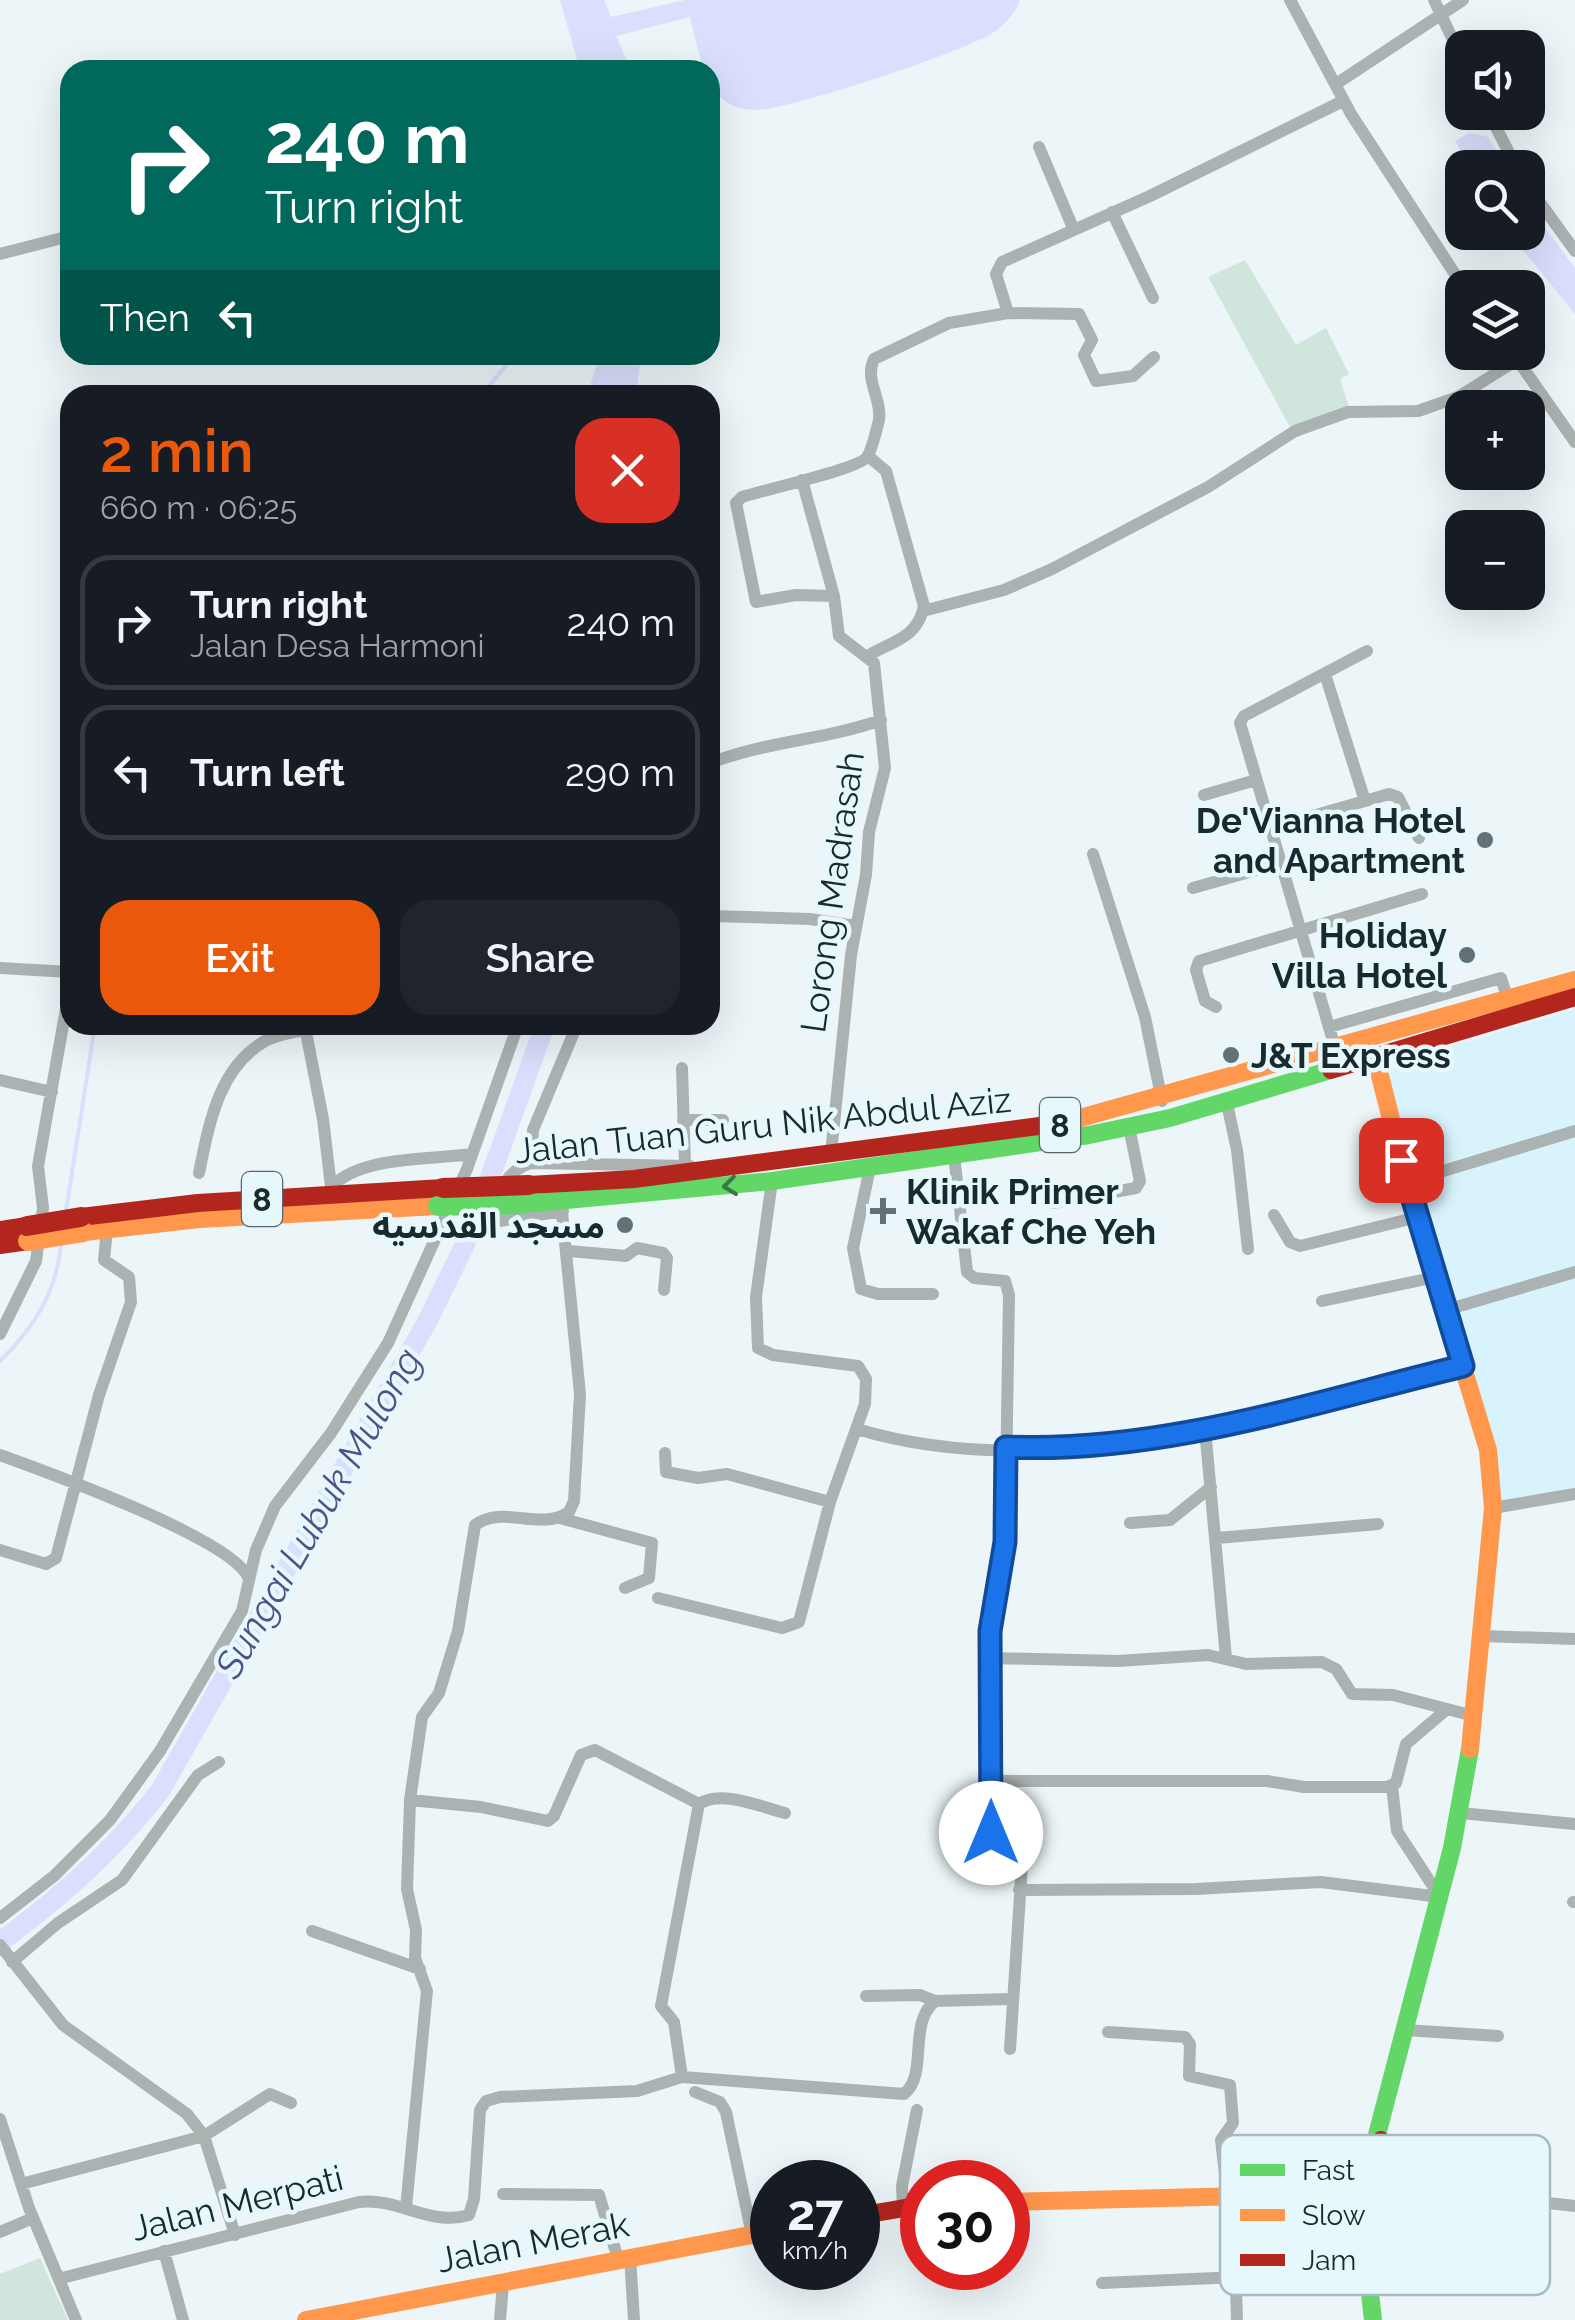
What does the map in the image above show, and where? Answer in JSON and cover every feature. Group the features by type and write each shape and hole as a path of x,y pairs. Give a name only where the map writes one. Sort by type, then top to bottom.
{"main road":[{"name":"Jalan Tuan Guru Nik Abdul Aziz","path":"83,1225 107,1230 441,1197 526,1195 1041,1128 1162,1102 1575,980"},
{"name":"Jalan Tuan Guru Nik Abdul Aziz","path":"526,1195 562,1206 870,1168 1129,1127 1575,998"},
{"path":"1375,1056 1407,1182 1492,1470 1494,1508 1474,1716 1460,1814 1379,2135"},
{"name":"Jalan Tuan Guru Nik Abdul Aziz","path":"0,1230 27,1233 198,1202 331,1191 441,1197"},
{"name":"Jalan Tuan Guru Nik Abdul Aziz","path":"0,1245 27,1233"},
{"path":"1377,2135 1381,2125"},
{"path":"1030,2201 1220,2196"},
{"name":"Jalan Merak","path":"306,2320 750,2235"},
{"path":"1371,2295 1373,2320"}],"street":[{"path":"1290,0 1344,100 1453,270"},
{"path":"1434,0 1449,30"},
{"path":"1336,84 1463,0"},
{"path":"1008,313 996,274 998,266 1344,100"},
{"path":"1039,147 1072,228"},
{"path":"1545,210 1575,251"},
{"path":"1112,212 1153,298"},
{"path":"0,254 60,239"},
{"path":"834,596 796,595 756,602 736,504 742,497 852,467 868,456 879,420 870,373 874,359 949,323 1008,313 1079,314 1092,340 1084,355 1096,381 1133,376 1154,357"},
{"path":"923,611 1004,590 1052,569 1208,487 1294,431 1348,412 1418,412 1458,397 1495,370"},
{"path":"1524,370 1575,442"},
{"path":"866,657 901,641 921,620 923,611 886,471 868,456"},
{"name":"Lorong Madrasah","path":"802,480 834,596 840,636 874,663 882,720 883,788 869,832 830,1154"},
{"path":"1336,1050 1240,720 1367,651"},
{"path":"1324,674 1364,801"},
{"path":"720,759 792,738 829,737 882,720"},
{"path":"1204,795 1256,780"},
{"path":"1270,828 1389,794 1398,797 1419,838"},
{"path":"1092,854 1145,1016 1162,1102"},
{"path":"1194,888 1280,863"},
{"path":"1216,1006 1205,1002 1196,970 1198,961 1422,894"},
{"path":"720,916 810,919 856,926"},
{"path":"0,968 60,971"},
{"path":"1329,1027 1501,978 1508,1000"},
{"path":"1450,992 1456,1015"},
{"path":"0,1334 36,1262 43,1208 36,1176 62,1035"},
{"path":"199,1173 225,1082 266,1041 284,1035"},
{"path":"306,1035 320,1101 331,1191"},
{"path":"0,1918 84,1848 127,1798 160,1751 242,1611 248,1577 275,1506 331,1433 388,1343 472,1154 514,1035"},
{"path":"531,1163 532,1130 573,1035"},
{"path":"682,1068 684,1165"},
{"path":"0,1080 52,1092"},
{"path":"1226,1099 1237,1150 1248,1249"},
{"path":"684,1120 722,1120"},
{"path":"1054,1204 1136,1188 1140,1181 1129,1127"},
{"path":"1407,1182 1575,1132"},
{"path":"331,1191 338,1179 369,1168 472,1154"},
{"path":"954,1155 967,1272 974,1278 998,1278 1007,1286 1005,1542 990,1615 991,1833 1022,1845 1010,2050"},
{"path":"560,1518 574,1501 579,1472 580,1394 562,1206 494,1219 504,1182 520,1166 531,1163 684,1165 708,1170"},
{"path":"870,1168 853,1248 861,1289 878,1294 933,1294"},
{"path":"658,1598 782,1628 793,1627 802,1615 830,1502 868,1392 858,1366 772,1355 758,1348 756,1297 772,1181"},
{"path":"1274,1215 1290,1242 1300,1246 1418,1217"},
{"path":"0,1550 46,1564 56,1558 131,1302 129,1277 104,1260 107,1230"},
{"path":"568,1251 626,1256 637,1248 663,1253 667,1258 664,1290"},
{"path":"1446,1310 1575,1272"},
{"path":"1322,1302 1436,1277"},
{"path":"856,1429 925,1446 1068,1448 1205,1430 1463,1366"},
{"path":"1205,1430 1226,1658"},
{"path":"665,1454 666,1472 698,1478 727,1474 830,1502"},
{"path":"0,1455 75,1484 233,1557 248,1577"},
{"path":"1130,1522 1170,1520 1211,1488"},
{"path":"1494,1508 1575,1494"},
{"path":"406,2208 427,1991 408,1889 410,1800 422,1716 438,1693 458,1631 475,1524 496,1516 560,1518 652,1543 649,1578 624,1588"},
{"path":"1216,1538 1378,1524"},
{"path":"1482,1636 1575,1639"},
{"path":"991,1658 1322,1662 1336,1669 1352,1694 1393,1696 1474,1716"},
{"path":"1440,1897 1397,1832 1392,1786 1413,1734 1446,1710"},
{"path":"410,1800 480,1806 548,1821 554,1816 580,1755 595,1750 699,1804"},
{"path":"219,1762 198,1775 122,1880 7,1954 73,2034 171,2100 204,2136 235,2235"},
{"path":"991,1782 1268,1781 1334,1788 1392,1786"},
{"path":"699,1804 711,1798 725,1799 785,1812"},
{"path":"699,1804 661,2006 674,2022 682,2077 904,2094 912,2086 924,2016 935,2001"},
{"path":"1460,1814 1575,1824"},
{"path":"1019,1890 1162,1890 1321,1882 1440,1897"},
{"path":"312,1931 420,1969"},
{"path":"866,1996 920,1995 935,2001 1011,1999"},
{"path":"1405,2030 1498,2036"},
{"path":"1108,2032 1185,2037 1190,2044 1189,2076 1230,2085 1233,2124 1224,2135"},
{"name":"Jalan Merpati","path":"62,2278 359,2202 389,2202 427,2216 469,2215 474,2199 480,2110 486,2101 637,2091 682,2077"},
{"path":"695,2092 720,2102 726,2112 750,2193"},
{"path":"22,2184 204,2136 262,2096 278,2094 290,2103"},
{"path":"907,2160 917,2110"},
{"path":"0,2119 34,2218 62,2278 76,2320"},
{"path":"503,2194 598,2195 624,2258 634,2320"},
{"path":"1550,2203 1575,2206"},
{"path":"0,2232 34,2218"},
{"path":"164,2251 183,2320"},
{"path":"1102,2283 1220,2279"},
{"path":"500,2320 503,2284"}],"shaded area":[{"path":"560,0 604,0 611,17 685,0 1020,0 997,30 953,51 840,90 756,110 730,104 720,96 720,60 701,60 690,17 616,36 627,60 577,60"},
{"path":"1469,133 1488,137 1496,150 1460,150 1455,141"},
{"path":"1545,228 1575,268 1575,314 1545,277 1545,270 1539,270 1523,250 1545,250"},
{"path":"597,365 640,365 637,385 590,385"},
{"path":"1575,1009 1575,1495 1493,1508 1494,1490 1378,1068"}],"green space":[{"path":"1245,260 1296,345 1326,328 1349,374 1340,379 1349,407 1291,429 1208,277"},
{"path":"40,2258 68,2320 0,2320 0,2274"}],"waterway":[{"path":"490,385 506,365"},
{"path":"66,1211 93,1035"},
{"name":"Sungai Lubuk Mulong","path":"0,1942 85,1872 160,1791 427,1322 469,1236 541,1035"},
{"path":"0,1361 41,1309 54,1279 61,1245"}],"traffic: fast":[{"path":"523,1204 772,1181 1089,1135 1170,1118 1331,1070"},
{"path":"438,1206 523,1204"},
{"path":"1377,2135 1452,1848 1470,1749"},
{"path":"1370,2295 1373,2320"}],"traffic: slow":[{"path":"1062,1123 1575,980"},
{"path":"1375,1056 1407,1182 1488,1450 1493,1508 1470,1749"},
{"path":"84,1232 199,1219 438,1206"},
{"path":"28,1241 84,1232"},
{"path":"1030,2201 1220,2197"},
{"path":"306,2320 750,2235"}],"traffic: jam":[{"path":"1331,1070 1575,997"},
{"path":"529,1185 634,1179 1062,1123"},
{"path":"443,1188 529,1185"},
{"path":"81,1217 198,1203 443,1188"},
{"path":"27,1226 81,1217"},
{"path":"0,1230 27,1226"},
{"path":"0,1245 28,1241"},
{"path":"880,2212 900,2209"}],"place":[{"name":"De'Vianna Hotel and Apartment","path":"1485,840"},
{"name":"Holiday Villa Hotel","path":"1467,955"},
{"name":"J&T Express","path":"1231,1055"},
{"name":"Klinik Primer Wakaf Che Yeh","path":"883,1211"},
{"name":"مسجد القدسيه","path":"625,1225"}],"route":[{"path":"991,1833 990,1615 1005,1542 1006,1447 1068,1448 1205,1430 1463,1366 1401,1160"}]}
